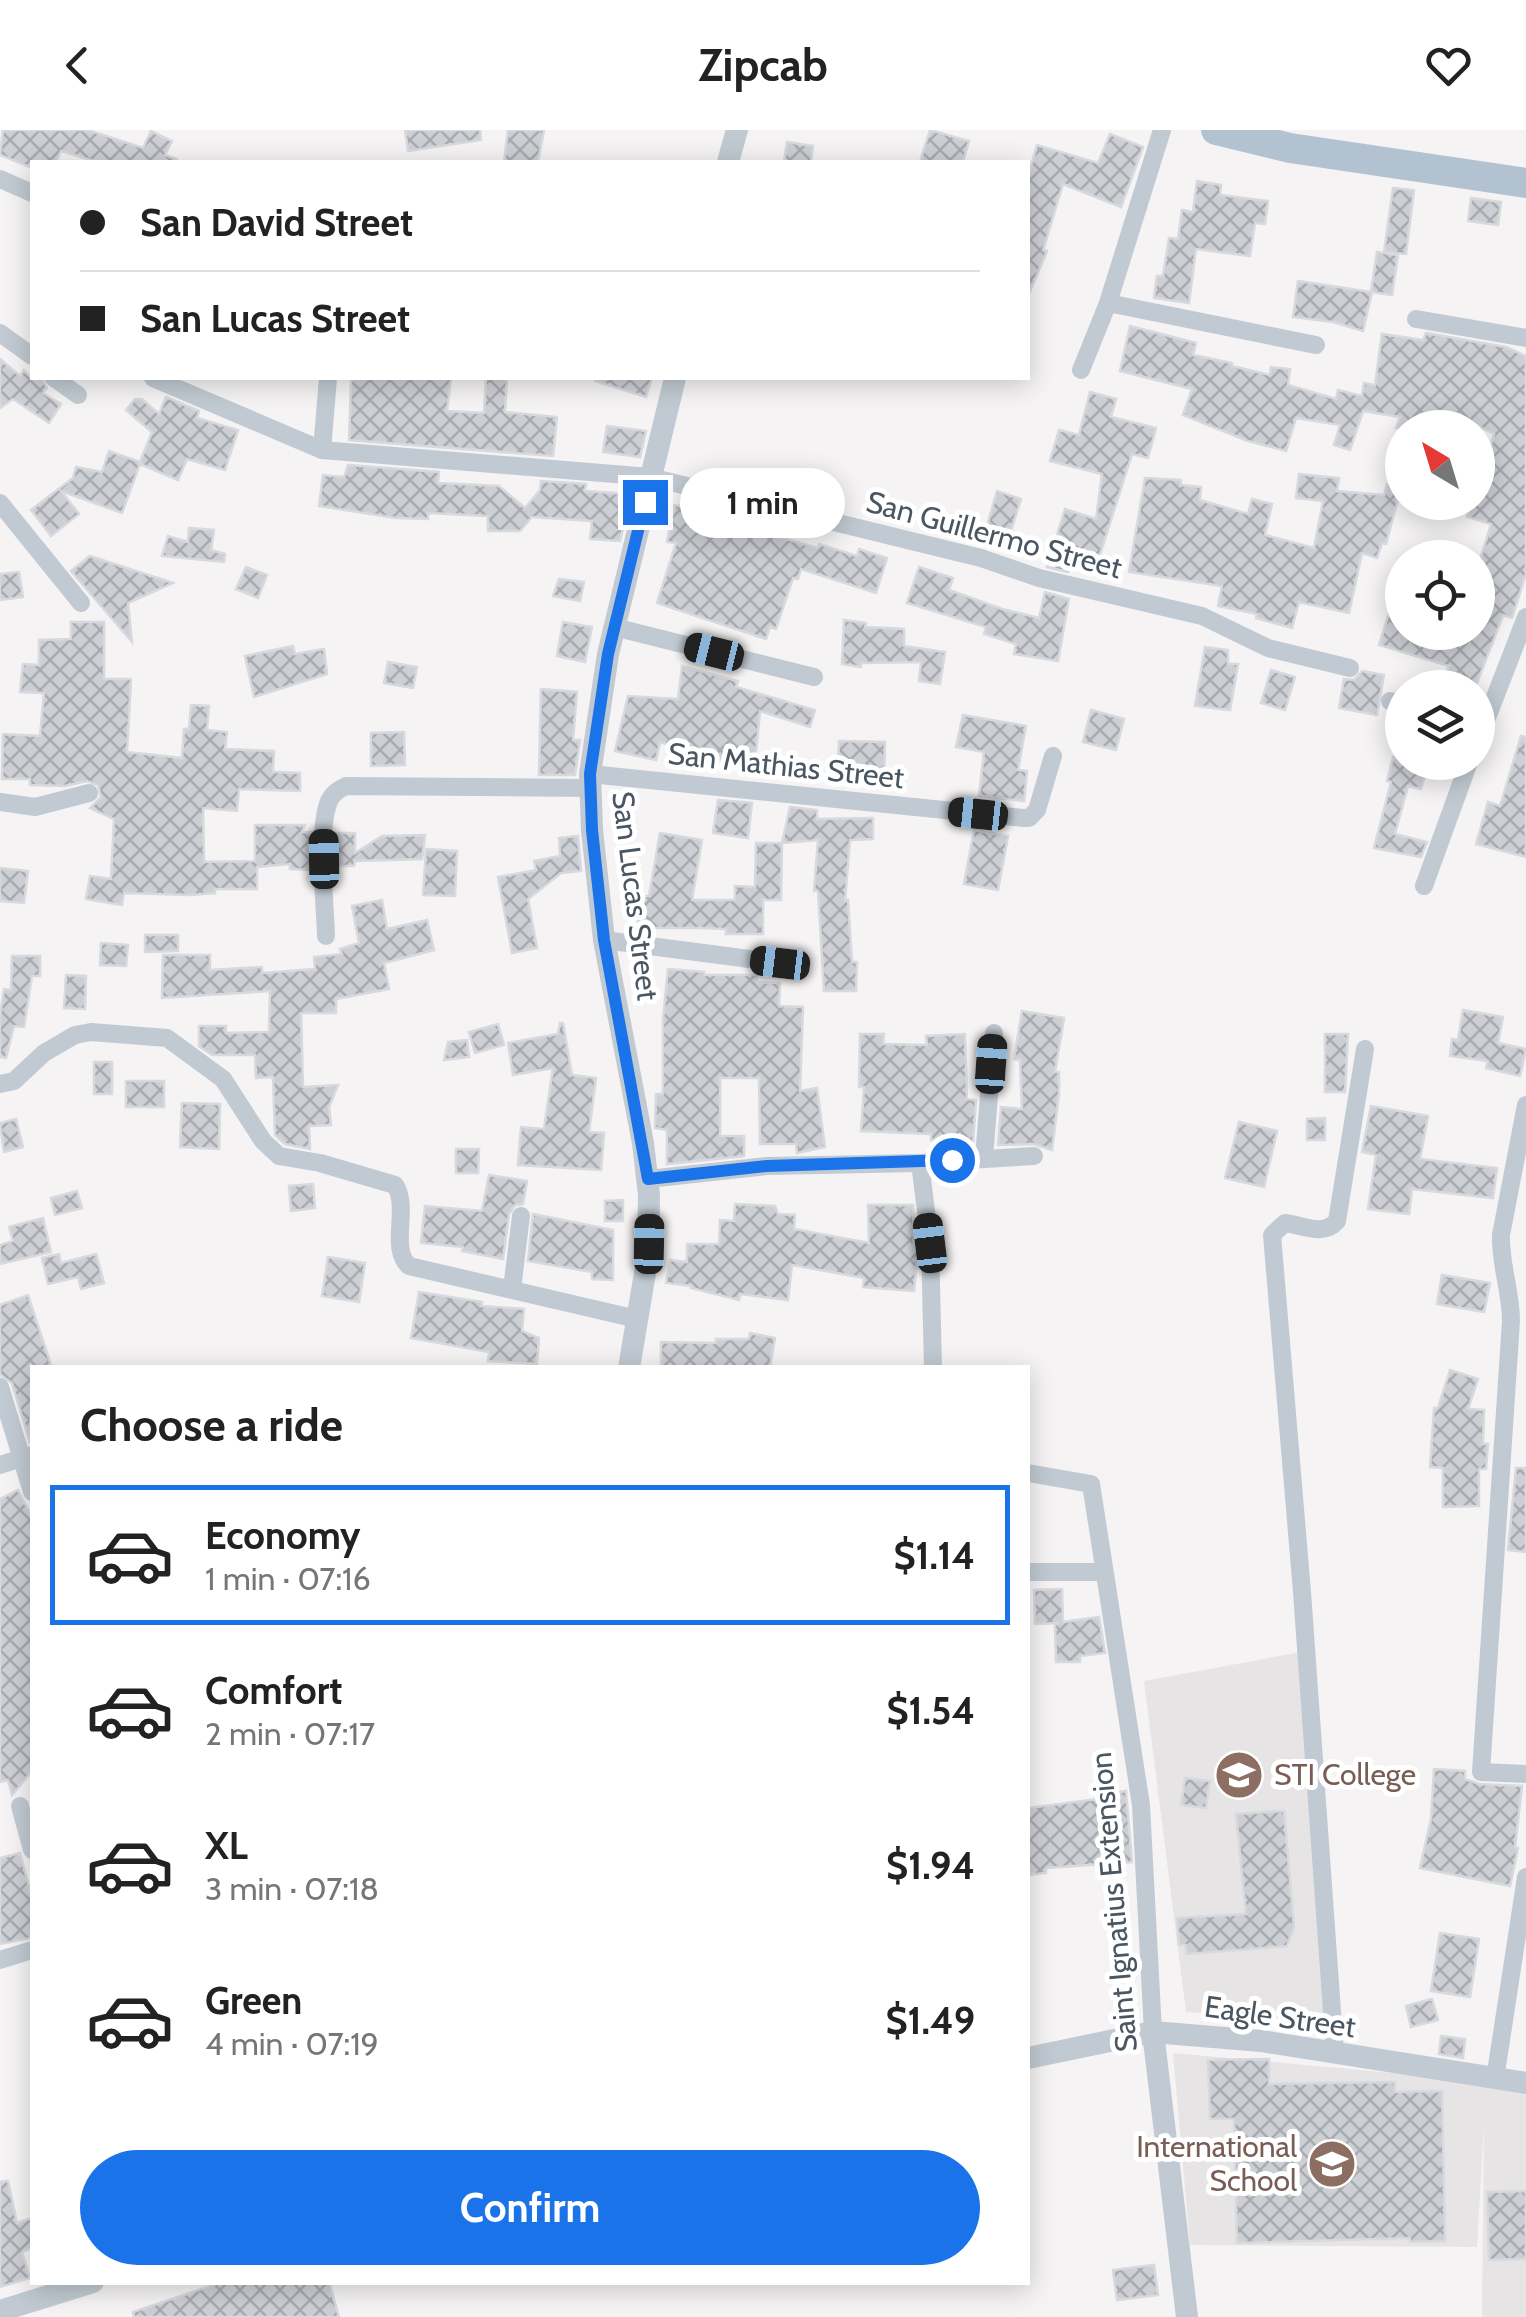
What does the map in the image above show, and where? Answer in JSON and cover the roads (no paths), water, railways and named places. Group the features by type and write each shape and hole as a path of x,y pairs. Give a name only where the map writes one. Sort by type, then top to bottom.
{"main road":[{"path":"1216,130 1292,139 1526,183"}],"street":[{"path":"728,160 736,130"},
{"path":"1081,370 1108,303 1162,130"},
{"path":"0,179 30,192"},
{"path":"1108,303 1316,345"},
{"path":"1416,320 1526,338"},
{"path":"0,334 30,355"},
{"path":"57,380 78,395"},
{"name":"San Guillermo Street","path":"158,380 322,450 650,477 1202,616 1268,648 1350,668"},
{"path":"322,450 328,380"},
{"name":"San Lucas Street","path":"629,1365 648,1256 648,1179 604,940 590,781 598,706 614,627 674,380"},
{"path":"0,503 82,603"},
{"path":"1495,692 1526,617"},
{"path":"614,627 814,677"},
{"name":"San Mathias Street","path":"590,781 1029,818 1037,810 1053,756"},
{"path":"1424,886 1463,780"},
{"path":"326,936 324,820 330,798 337,790 346,786 590,781"},
{"path":"0,802 34,807 89,793"},
{"path":"604,940 780,963"},
{"path":"0,1084 14,1081 44,1053 75,1035 107,1032 172,1040 223,1079 264,1142 278,1156 320,1163 395,1185 401,1198 401,1256 406,1264 637,1319"},
{"path":"984,1158 994,1032"},
{"path":"1335,2054 1272,1235 1285,1223 1322,1230 1333,1227 1337,1221 1365,1049"},
{"path":"1526,1105 1501,1234 1500,1252 1509,1288 1511,1321 1481,1772 1526,1774"},
{"path":"648,1179 767,1166 1034,1156"},
{"path":"920,1163 930,1243 934,1365"},
{"path":"512,1289 521,1216"},
{"path":"0,1387 27,1456 0,1464"},
{"name":"Saint Ignatius Extension","path":"1030,1473 1091,1484 1141,1805 1154,2032 1187,2317"},
{"path":"1030,1572 1104,1572"},
{"path":"20,1806 30,1843"},
{"path":"1495,2080 1526,1877"},
{"path":"0,1960 30,1951"},
{"name":"Eagle Street","path":"1030,2058 1154,2032 1260,2041 1526,2083"},
{"path":"0,2311 54,2306 88,2285"}],"place":[{"name":"STI College","path":"1239,1775"},
{"name":"International School","path":"1332,2164"}]}
